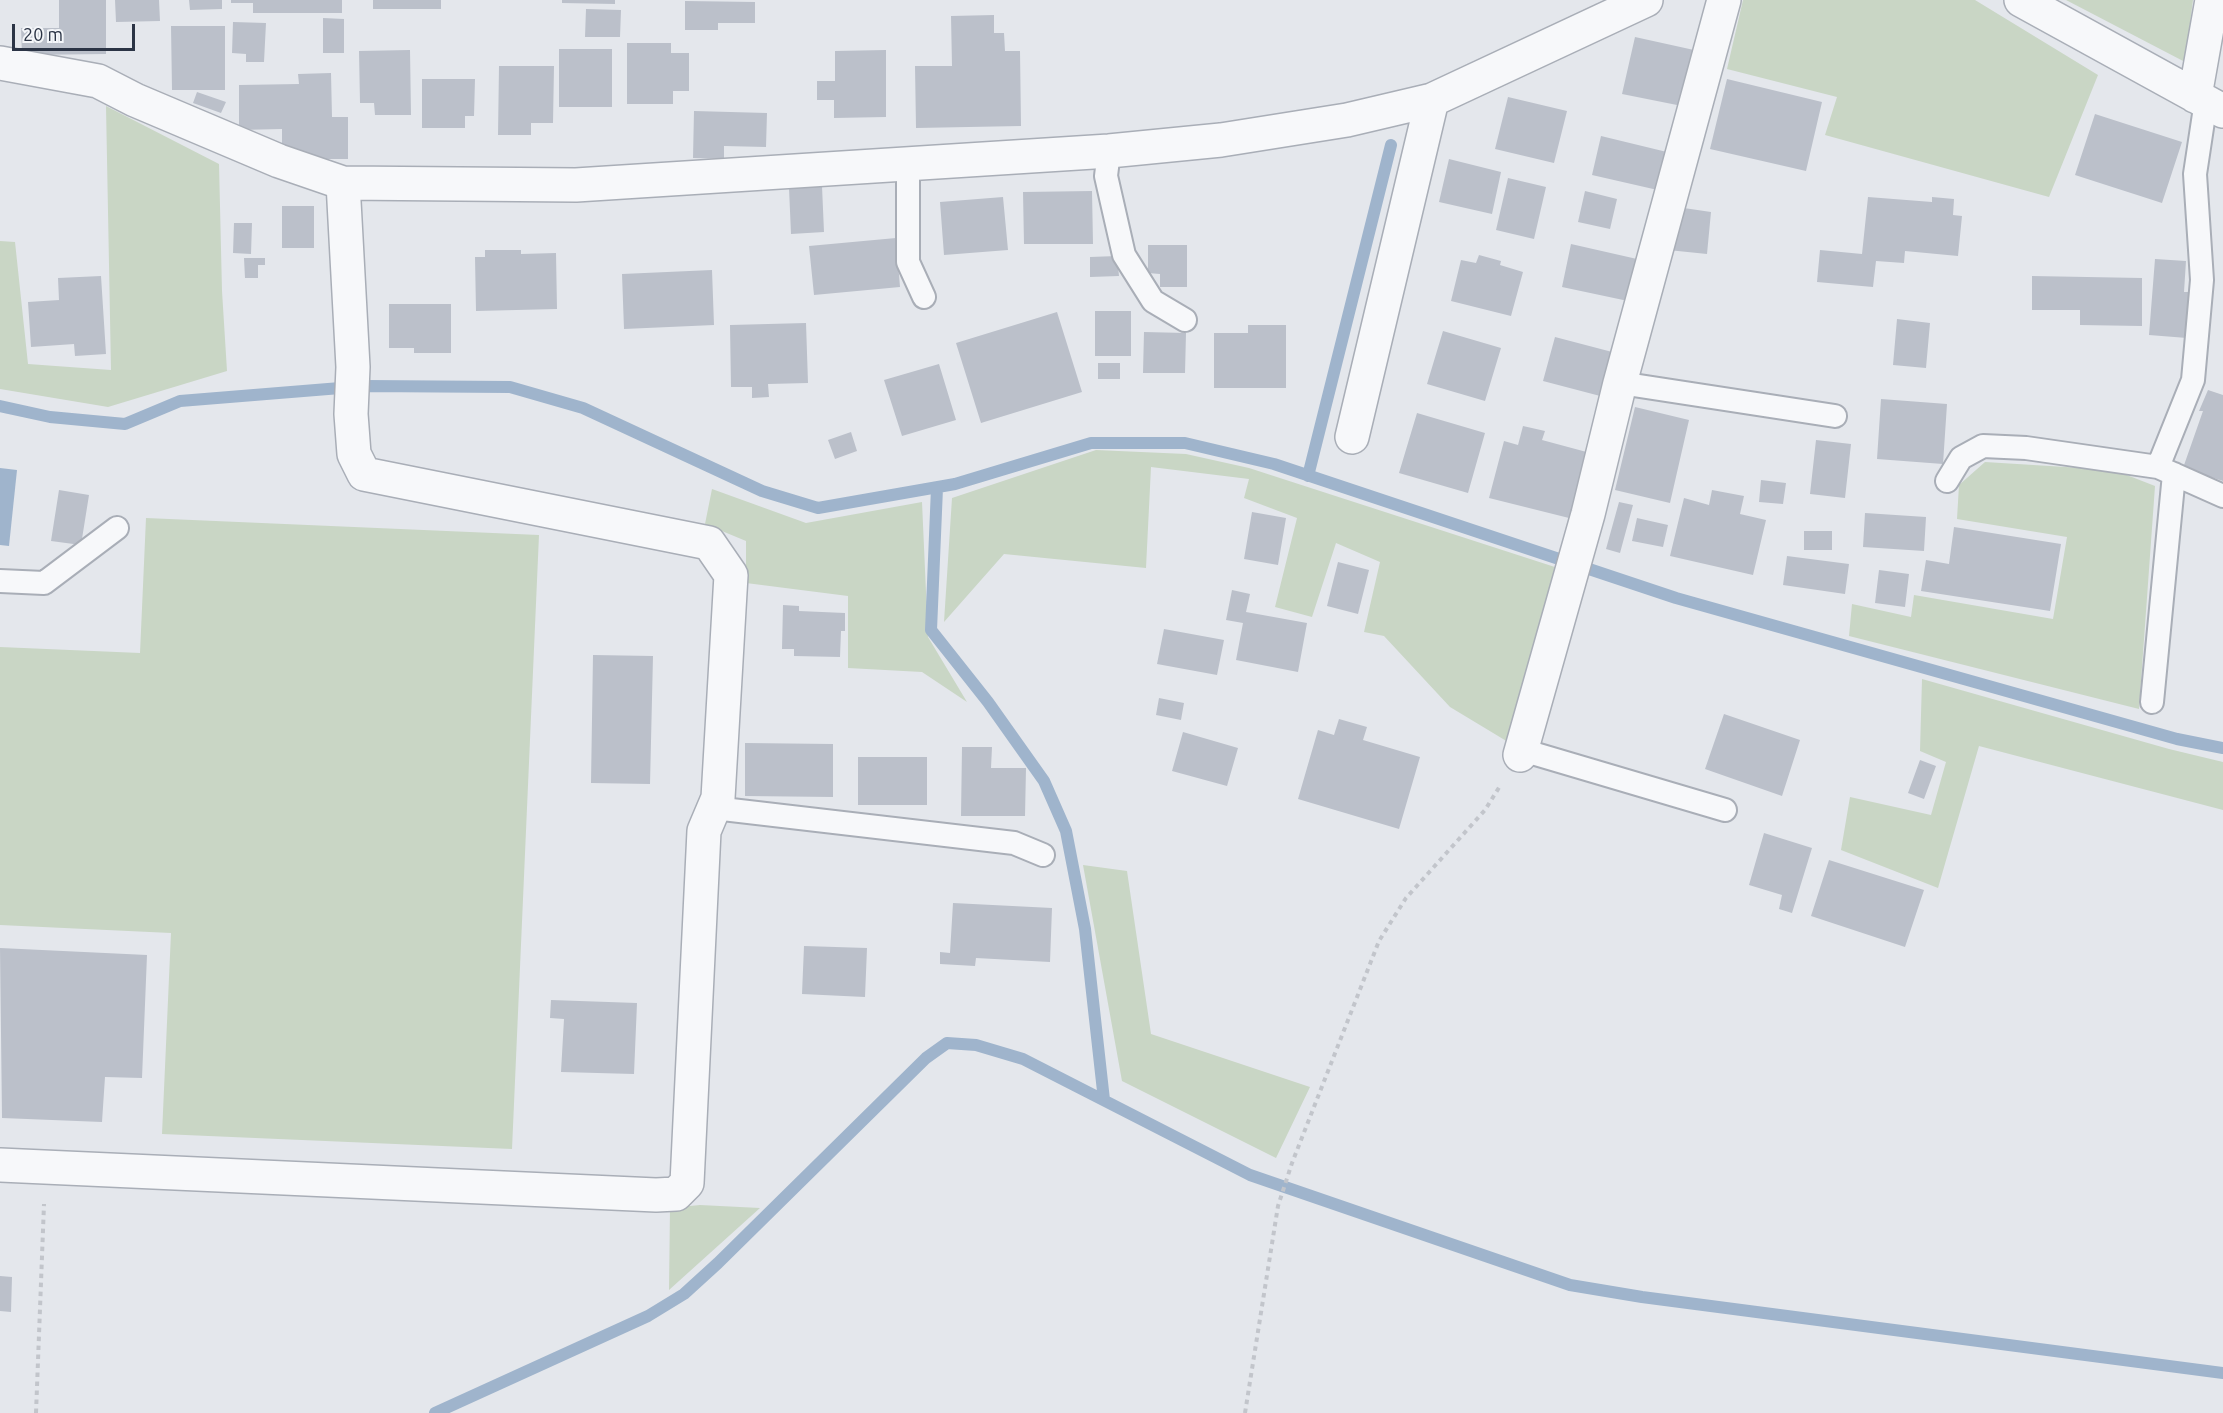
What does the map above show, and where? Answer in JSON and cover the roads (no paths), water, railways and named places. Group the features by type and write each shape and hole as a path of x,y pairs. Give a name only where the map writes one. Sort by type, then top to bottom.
{"street":[{"path":"0,63 98,81 135,100 279,161 343,183 576,185 1109,151 1221,140 1324,124 1432,100 1646,0"},
{"path":"1521,753 1724,0"},
{"path":"2021,0 2208,103 2212,0"},
{"path":"1352,437 1432,100"},
{"path":"0,1165 675,1194 687,1183 704,831 718,798 732,574 709,543 364,474 354,454 351,414 353,367 343,183"}],"lane":[{"path":"2152,702 2166,470 2193,380 2202,280 2195,174 2208,103"},
{"path":"1109,151 1106,176 1124,255 1153,302 1185,320"},
{"path":"909,164 909,262 924,297"},
{"path":"1620,383 1834,416"},
{"path":"1947,482 1961,458 1983,446 2026,448 2166,470 2223,496"},
{"path":"0,581 44,583 117,528"},
{"path":"1521,753 1725,810"},
{"path":"714,808 1014,843 1043,855"}],"water":[{"path":"0,468 17,470 9,546 0,545"}],"waterway":[{"path":"1308,476 1391,145"},
{"path":"0,406 50,417 125,424 180,401 365,386 510,387 583,408 762,491 818,508 955,484 1091,443 1185,443 1274,464 1676,598 2177,739 2223,748"},
{"path":"937,488 931,630 988,702 1044,781 1066,831 1085,929 1104,1100"},
{"path":"435,1413 648,1316 684,1294 926,1058 947,1043 976,1045 1023,1059 1250,1175 1570,1285 1642,1297 2223,1373"}]}
